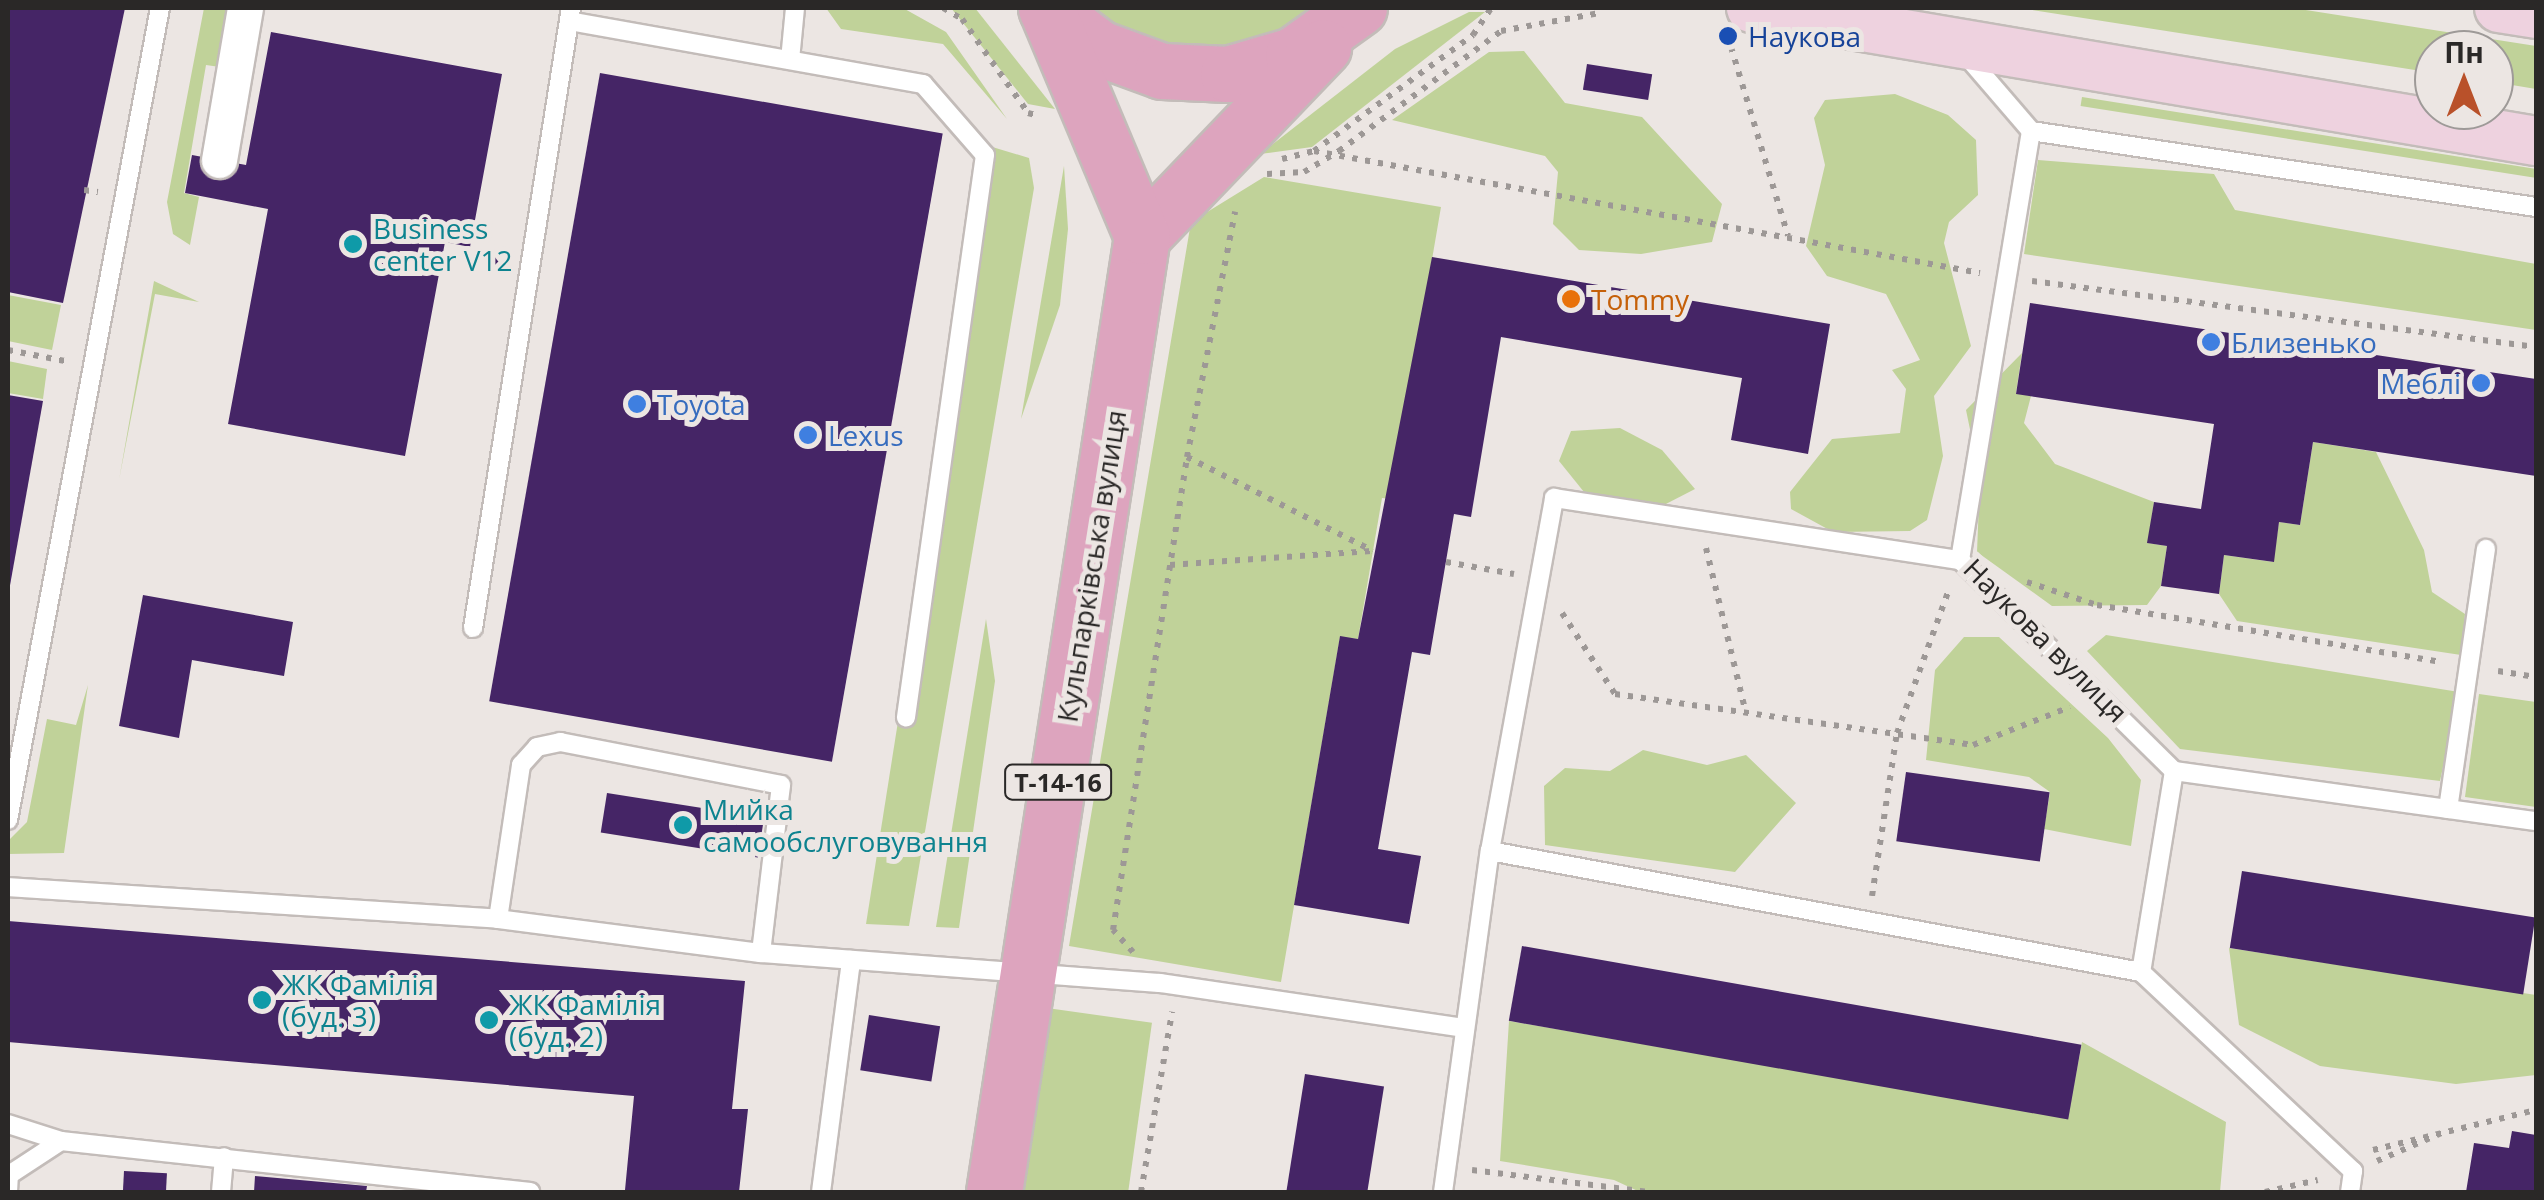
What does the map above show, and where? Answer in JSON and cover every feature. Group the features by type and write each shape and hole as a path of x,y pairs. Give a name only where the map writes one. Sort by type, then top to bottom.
{"main road":[{"path":"1046,8 1099,48 1162,72 1228,74 1293,56 1354,13"},
{"path":"1046,8 1142,236 1354,13"},
{"path":"2499,8 2536,14"},
{"path":"1739,22 1961,49 2536,142"},
{"name":"Кульпарківська вулиця","path":"994,1192 1142,236"}],"street":[{"path":"219,160 245,8"}],"lane":[{"path":"8,820 13,776 98,348 160,8"},
{"path":"790,60 795,8"},
{"path":"473,628 570,14 923,84 985,155 906,717"},
{"path":"1961,49 2031,131 2536,207"},
{"name":"Наукова вулиця","path":"2031,131 2003,278 1960,560 2102,695 2174,771"},
{"path":"1444,1192 1490,851 1554,498 1960,560"},
{"path":"2448,808 2486,549"},
{"path":"498,918 521,766 537,747 560,742 781,785 761,953"},
{"path":"2141,972 2174,771 2536,821"},
{"path":"1490,851 2141,972 2353,1171 2350,1192"},
{"path":"8,888 498,918 761,953 1160,983 1465,1028"},
{"path":"822,1192 851,960"},
{"path":"8,1124 61,1140 224,1157 418,1185 530,1192"},
{"path":"8,1192 10,1175 61,1140"},
{"path":"221,1192 224,1157"}],"path":[{"path":"943,8 962,18 1028,112 1058,121"},
{"path":"1314,152 1472,34 1491,8"},
{"path":"1256,174 1304,172 1339,151 1500,31 1599,13"},
{"path":"1739,22 1788,236"},
{"path":"1272,158 1339,151 2003,278 2536,347"},
{"path":"1141,1192 1172,1014 1160,983 1113,930 1187,457 1239,192"},
{"path":"8,350 66,361 98,348"},
{"path":"1170,565 1373,551 1187,457"},
{"path":"1699,518 1746,712"},
{"path":"1868,921 1897,734 1960,560 2096,604 2536,677"},
{"path":"1446,562 1539,578 1615,694 1973,744 2102,695"},
{"path":"2361,1145 2375,1150 2536,1110"},
{"path":"1447,1167 1650,1192"}],"green space":[{"path":"204,8 231,8 220,67 206,65 184,193 199,197 190,245 173,234 167,202"},
{"path":"826,8 903,8 946,32 1007,119 943,44 841,29"},
{"path":"951,8 975,8 1055,109 1028,104"},
{"path":"1085,8 1319,8 1261,39 1202,49 1144,39"},
{"path":"2020,8 2293,8 2434,30 2414,30 2414,70"},
{"path":"1469,12 1485,12 1312,147 1260,154 1395,49"},
{"path":"2514,43 2536,46 2536,89 2514,85"},
{"path":"1524,51 1565,103 1642,117 1722,204 1712,242 1641,254 1579,250 1553,224 1558,172 1545,156 1392,120 1489,52"},
{"path":"1895,94 1948,115 1976,140 1978,195 1949,222 1944,243 1971,346 1934,396 1943,456 1927,520 1910,531 1833,532 1791,509 1790,492 1832,439 1900,433 1906,389 1892,370 1920,360 1886,294 1827,276 1806,246 1825,165 1814,118 1825,100"},
{"path":"2082,97 2536,169 2535,178 2081,106"},
{"path":"989,146 1029,158 1034,188 909,926 866,924"},
{"path":"2038,160 2214,174 2235,210 2536,264 2536,330 2024,254"},
{"path":"1064,166 1068,229 1060,305 1021,419"},
{"path":"1264,177 1441,207 1391,499 1382,498 1358,639 1340,637 1281,982 1069,946 1191,222"},
{"path":"154,281 199,302 155,294 119,480"},
{"path":"8,295 61,305 52,350 8,341"},
{"path":"2022,353 2016,393 2031,396 2024,423 2055,464 2154,502 2148,543 2167,546 2161,586 2147,605 2052,606 1977,552 1980,478 1966,410"},
{"path":"8,361 47,369 43,399 8,393"},
{"path":"1620,428 1662,450 1695,489 1662,506 1613,507 1584,492 1559,461 1571,431"},
{"path":"2313,442 2376,452 2424,550 2432,592 2465,614 2461,655 2237,621 2219,594 2224,555 2273,562 2279,522 2300,525"},
{"path":"986,619 995,681 959,928 936,927"},
{"path":"2106,635 2459,692 2440,781 2180,749 2087,651"},
{"path":"1964,637 1999,637 2108,738 2141,780 2131,846 2044,829 2050,792 2029,777 1926,760 1935,670"},
{"path":"88,685 64,853 8,854 8,841 27,822 47,719 76,725"},
{"path":"2479,694 2536,702 2536,807 2465,797"},
{"path":"1643,750 1707,765 1746,755 1796,803 1735,872 1545,845 1544,786 1565,768 1610,771"},
{"path":"2229,948 2536,995 2536,1075 2456,1084 2320,1066 2239,1025"},
{"path":"1047,1008 1152,1023 1128,1192 1021,1192"},
{"path":"1509,1021 2068,1117 2082,1042 2226,1122 2220,1192 1640,1192 1614,1180 1500,1161"}],"building":[{"path":"8,8 125,8 63,303 8,292"},
{"name":"Business center V12","path":"271,32 502,74 470,247 445,242 405,456 228,424 268,209 185,193 192,155 246,165"},
{"path":"1587,64 1652,74 1648,100 1583,90"},
{"path":"600,73 943,133 832,762 489,701"},
{"path":"488,251 503,254 499,271 485,268"},
{"path":"1432,257 1830,324 1808,454 1731,440 1742,378 1501,337 1471,517 1454,514 1430,655 1412,652 1378,849 1421,856 1409,924 1294,905 1340,636 1358,639"},
{"path":"2030,303 2536,379 2536,476 2313,442 2300,525 2279,522 2274,562 2224,555 2219,594 2161,586 2167,546 2147,543 2154,502 2201,509 2214,424 2016,394"},
{"path":"8,395 43,401 9,591 8,591"},
{"path":"143,595 293,622 284,676 192,660 179,738 119,726"},
{"path":"1906,772 2050,792 2040,861 1896,841"},
{"name":"Мийка самообслуговування","path":"607,793 764,818 758,857 601,833"},
{"path":"2242,871 2535,917 2523,995 2230,948"},
{"path":"8,921 745,981 732,1109 748,1109 739,1192 625,1190 634,1096 8,1042"},
{"path":"1522,946 2081,1045 2068,1119 1509,1021"},
{"path":"869,1015 940,1026 931,1082 860,1070"},
{"path":"1305,1074 1384,1087 1367,1192 1286,1192"},
{"path":"2512,1131 2536,1135 2536,1192 2466,1192 2474,1143 2509,1148"},
{"path":"124,1171 167,1173 166,1192 123,1192"},
{"path":"255,1176 367,1186 366,1192 254,1192"}],"place":[{"name":"Наукова","path":"1728,36"},
{"name":"Business center V12","path":"353,244"},
{"name":"Tommy","path":"1571,299"},
{"name":"Близенько","path":"2211,342"},
{"name":"Меблі","path":"2481,383"},
{"name":"Toyota","path":"637,404"},
{"name":"Lexus","path":"808,435"},
{"name":"Мийка самообслуговування","path":"683,825"},
{"name":"ЖК Фамілія (буд. 3)","path":"262,1000"},
{"name":"ЖК Фамілія (буд. 2)","path":"489,1020"}]}
